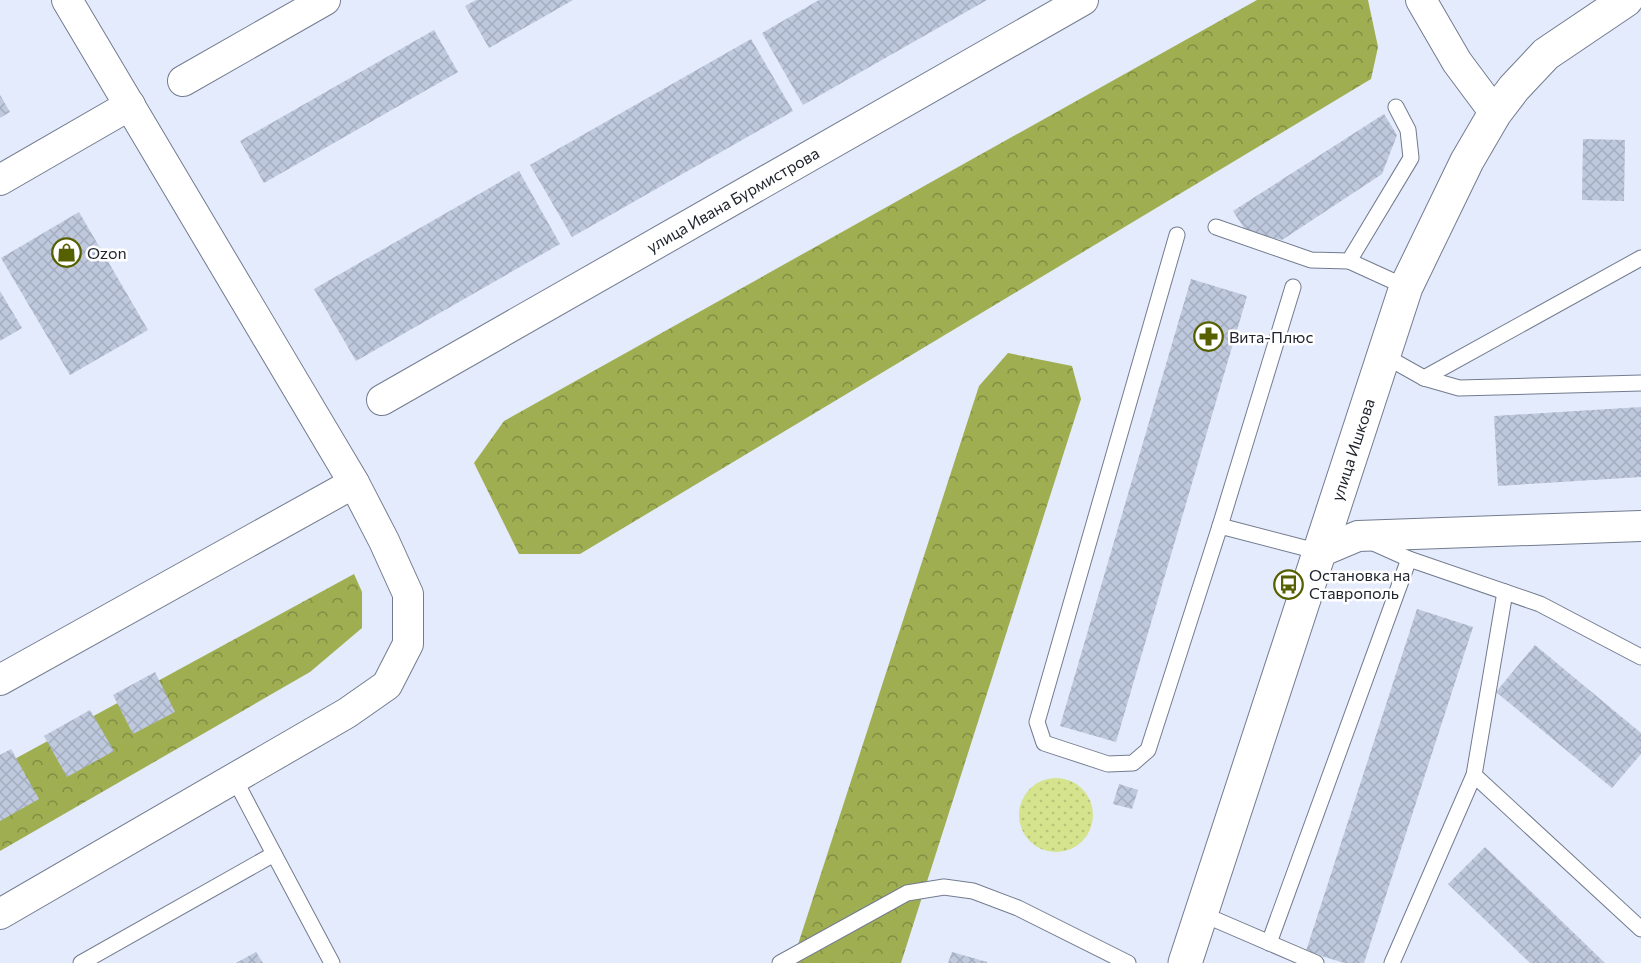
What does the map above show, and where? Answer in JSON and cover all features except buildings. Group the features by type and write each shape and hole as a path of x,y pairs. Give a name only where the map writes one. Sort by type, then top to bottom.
{"street":[{"path":"0,914 347,713 387,685 408,644 408,594 354,483 68,0"},
{"path":"183,81 325,0"},
{"name":"улица Ивана Бурмистрова","path":"382,400 1083,0"},
{"path":"1421,0 1457,62 1495,113"},
{"name":"улица Ишкова","path":"1185,963 1406,287 1467,161 1495,113 1546,54 1626,0"},
{"path":"0,180 130,105"},
{"path":"0,680 354,483"},
{"path":"1320,552 1358,536 1641,526"}],"lane":[{"path":"1349,261 1411,158 1408,130 1396,107"},
{"path":"1216,227 1311,260 1349,261 1406,287"},
{"path":"1177,235 1037,722 1044,743 1108,764 1133,763 1148,750 1293,287"},
{"path":"1424,378 1641,258"},
{"path":"1383,355 1424,378 1459,388 1641,382"},
{"path":"1220,526 1320,552"},
{"path":"1358,536 1409,560 1540,604 1641,657"},
{"path":"1269,943 1409,560"},
{"path":"1392,963 1474,775 1505,591"},
{"path":"1474,775 1641,929"},
{"path":"234,778 332,963"},
{"path":"81,963 274,854"},
{"path":"780,963 907,893 944,886 974,891 1018,908 1128,963"},
{"path":"1200,913 1316,963"}],"green space":[{"path":"1257,0 1368,0 1378,47 1371,79 580,554 519,554 474,463 504,421"},
{"path":"1008,353 1072,366 1081,399 901,963 792,963 979,386"},
{"path":"354,574 362,592 362,628 310,672 0,851 0,767"},
{"path":"1056,778 1077,784 1087,794 1093,815 1087,836 1077,846 1056,852 1035,846 1025,836 1019,815 1025,794 1035,784"}],"place":[{"name":"Ozon","path":"66,253"},
{"name":"Вита-Плюс","path":"1208,337"},
{"name":"Остановка на Ставрополь","path":"1288,584"}]}
